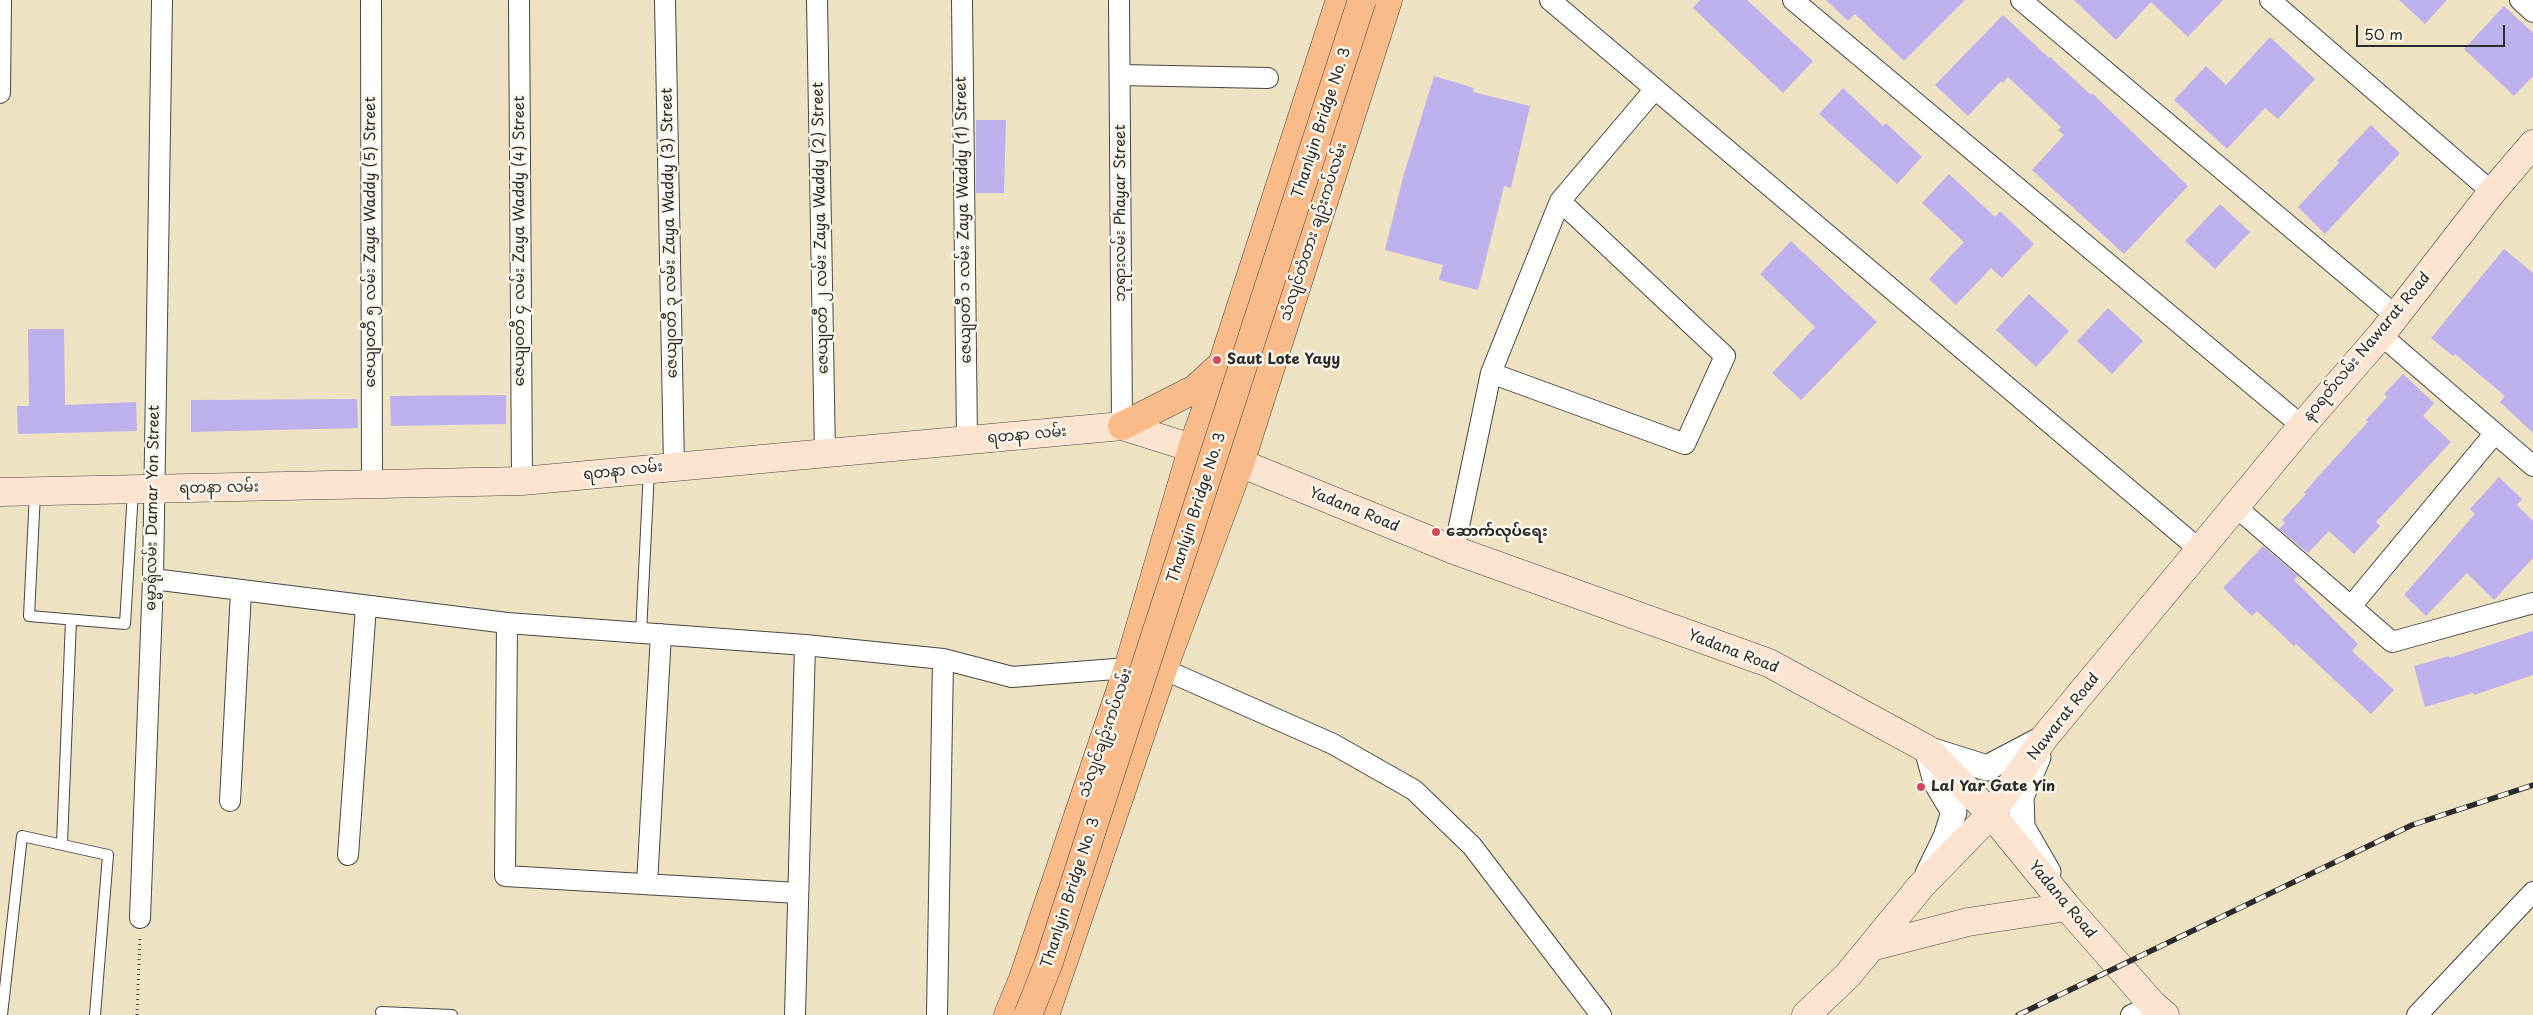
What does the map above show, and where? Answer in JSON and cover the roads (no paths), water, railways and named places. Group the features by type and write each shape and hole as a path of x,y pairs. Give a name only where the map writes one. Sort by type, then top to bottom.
{"main road":[{"path":"1192,446 1223,362 1340,0"},
{"name":"Thanlyin Bridge No. 3","path":"1028,1015 1052,953 1362,0"},
{"name":"သံလျင်တံတား ချဉ်းကပ်လမ်း","path":"1240,463 1388,0"},
{"path":"1321,57 1366,72"},
{"name":"နဝရတ်လမ်း Nawarat Road","path":"2200,550 2388,325 2492,192 2533,144"},
{"path":"1122,426 1195,389 1223,362"},
{"name":"ရတနာ လမ်း","path":"0,492 522,481 825,455 1122,426 1192,446 1240,463"},
{"name":"သံလျှင်ချဉ်းကပ်လမ်း","path":"1008,1015 1026,970 1128,668 1192,446"},
{"path":"1045,1015 1163,669 1240,463"},
{"name":"Yadana Road","path":"1240,463 1454,550 1769,663 1927,749 1991,814 2150,1012"},
{"name":"Nawarat Road","path":"1806,1015 1848,975 1921,886 1991,814 2044,738 2200,550"},
{"path":"1871,946 1968,922 2066,907"}],"street":[{"path":"0,93 1,0"},
{"name":"ဓမ္မာရုံလမ်း Damar Yon Street","path":"140,918 153,579 143,489 162,0"},
{"name":"ဇေယျဝတီ ၅ လမ်း Zaya Waddy (5) Street","path":"371,0 372,484"},
{"name":"ဇေယျဝတီ ၄ လမ်း Zaya Waddy (4) Street","path":"519,0 522,481"},
{"name":"ဇေယျဝတီ ၃ လမ်း Zaya Waddy (3) Street","path":"662,468 665,0"},
{"name":"ဇေယျဝတီ ၂ လမ်း Zaya Waddy (2) Street","path":"817,0 825,455"},
{"name":"ဇေယျဝတီ ၁ လမ်း Zaya Waddy (1) Street","path":"962,0 967,441"},
{"name":"ဘုရားလမ်း Phayar Street","path":"1119,0 1122,426"},
{"path":"1550,0 2200,550"},
{"path":"1793,0 2302,426"},
{"path":"2020,0 2388,325 2495,433 2533,466"},
{"path":"2270,0 2492,192"},
{"path":"2520,0 2533,12"},
{"path":"1121,75 1268,78"},
{"path":"1454,550 1491,373 1560,200 1655,89"},
{"path":"1491,373 1685,444 1725,356 1560,200"},
{"path":"2352,605 2495,433"},
{"path":"2236,507 2352,605 2392,642 2533,603"},
{"path":"153,579 507,623 805,645 943,659 1012,677 1128,668 1163,669 1332,744 1414,790 1472,846 1601,1015"},
{"path":"230,801 242,591"},
{"path":"348,855 366,606"},
{"path":"507,623 505,876 798,893"},
{"path":"647,884 661,634"},
{"path":"796,1015 805,645"},
{"path":"937,1015 943,659"},
{"path":"1927,749 1987,768 2044,738"},
{"path":"2044,738 2033,773 2021,798 2022,826 2066,907"},
{"path":"1921,886 1946,837 1954,812 1936,782 1927,749"},
{"path":"2417,1015 2533,892"}],"lane":[{"path":"641,633 662,468"},
{"path":"35,492 29,616 125,624 143,489"},
{"path":"62,843 71,620"},
{"path":"2,1015 22,836 62,843 108,856 95,1015"},
{"path":"381,1012 452,1015"}],"railway":[{"path":"2018,1015 2412,825 2533,785"}],"place":[{"name":"Saut Lote Yayy","path":"1217,360"},
{"name":"ဆောက်လုပ်ရေး","path":"1436,532"},
{"name":"Lal Yar Gate Yin","path":"1921,787"}]}
